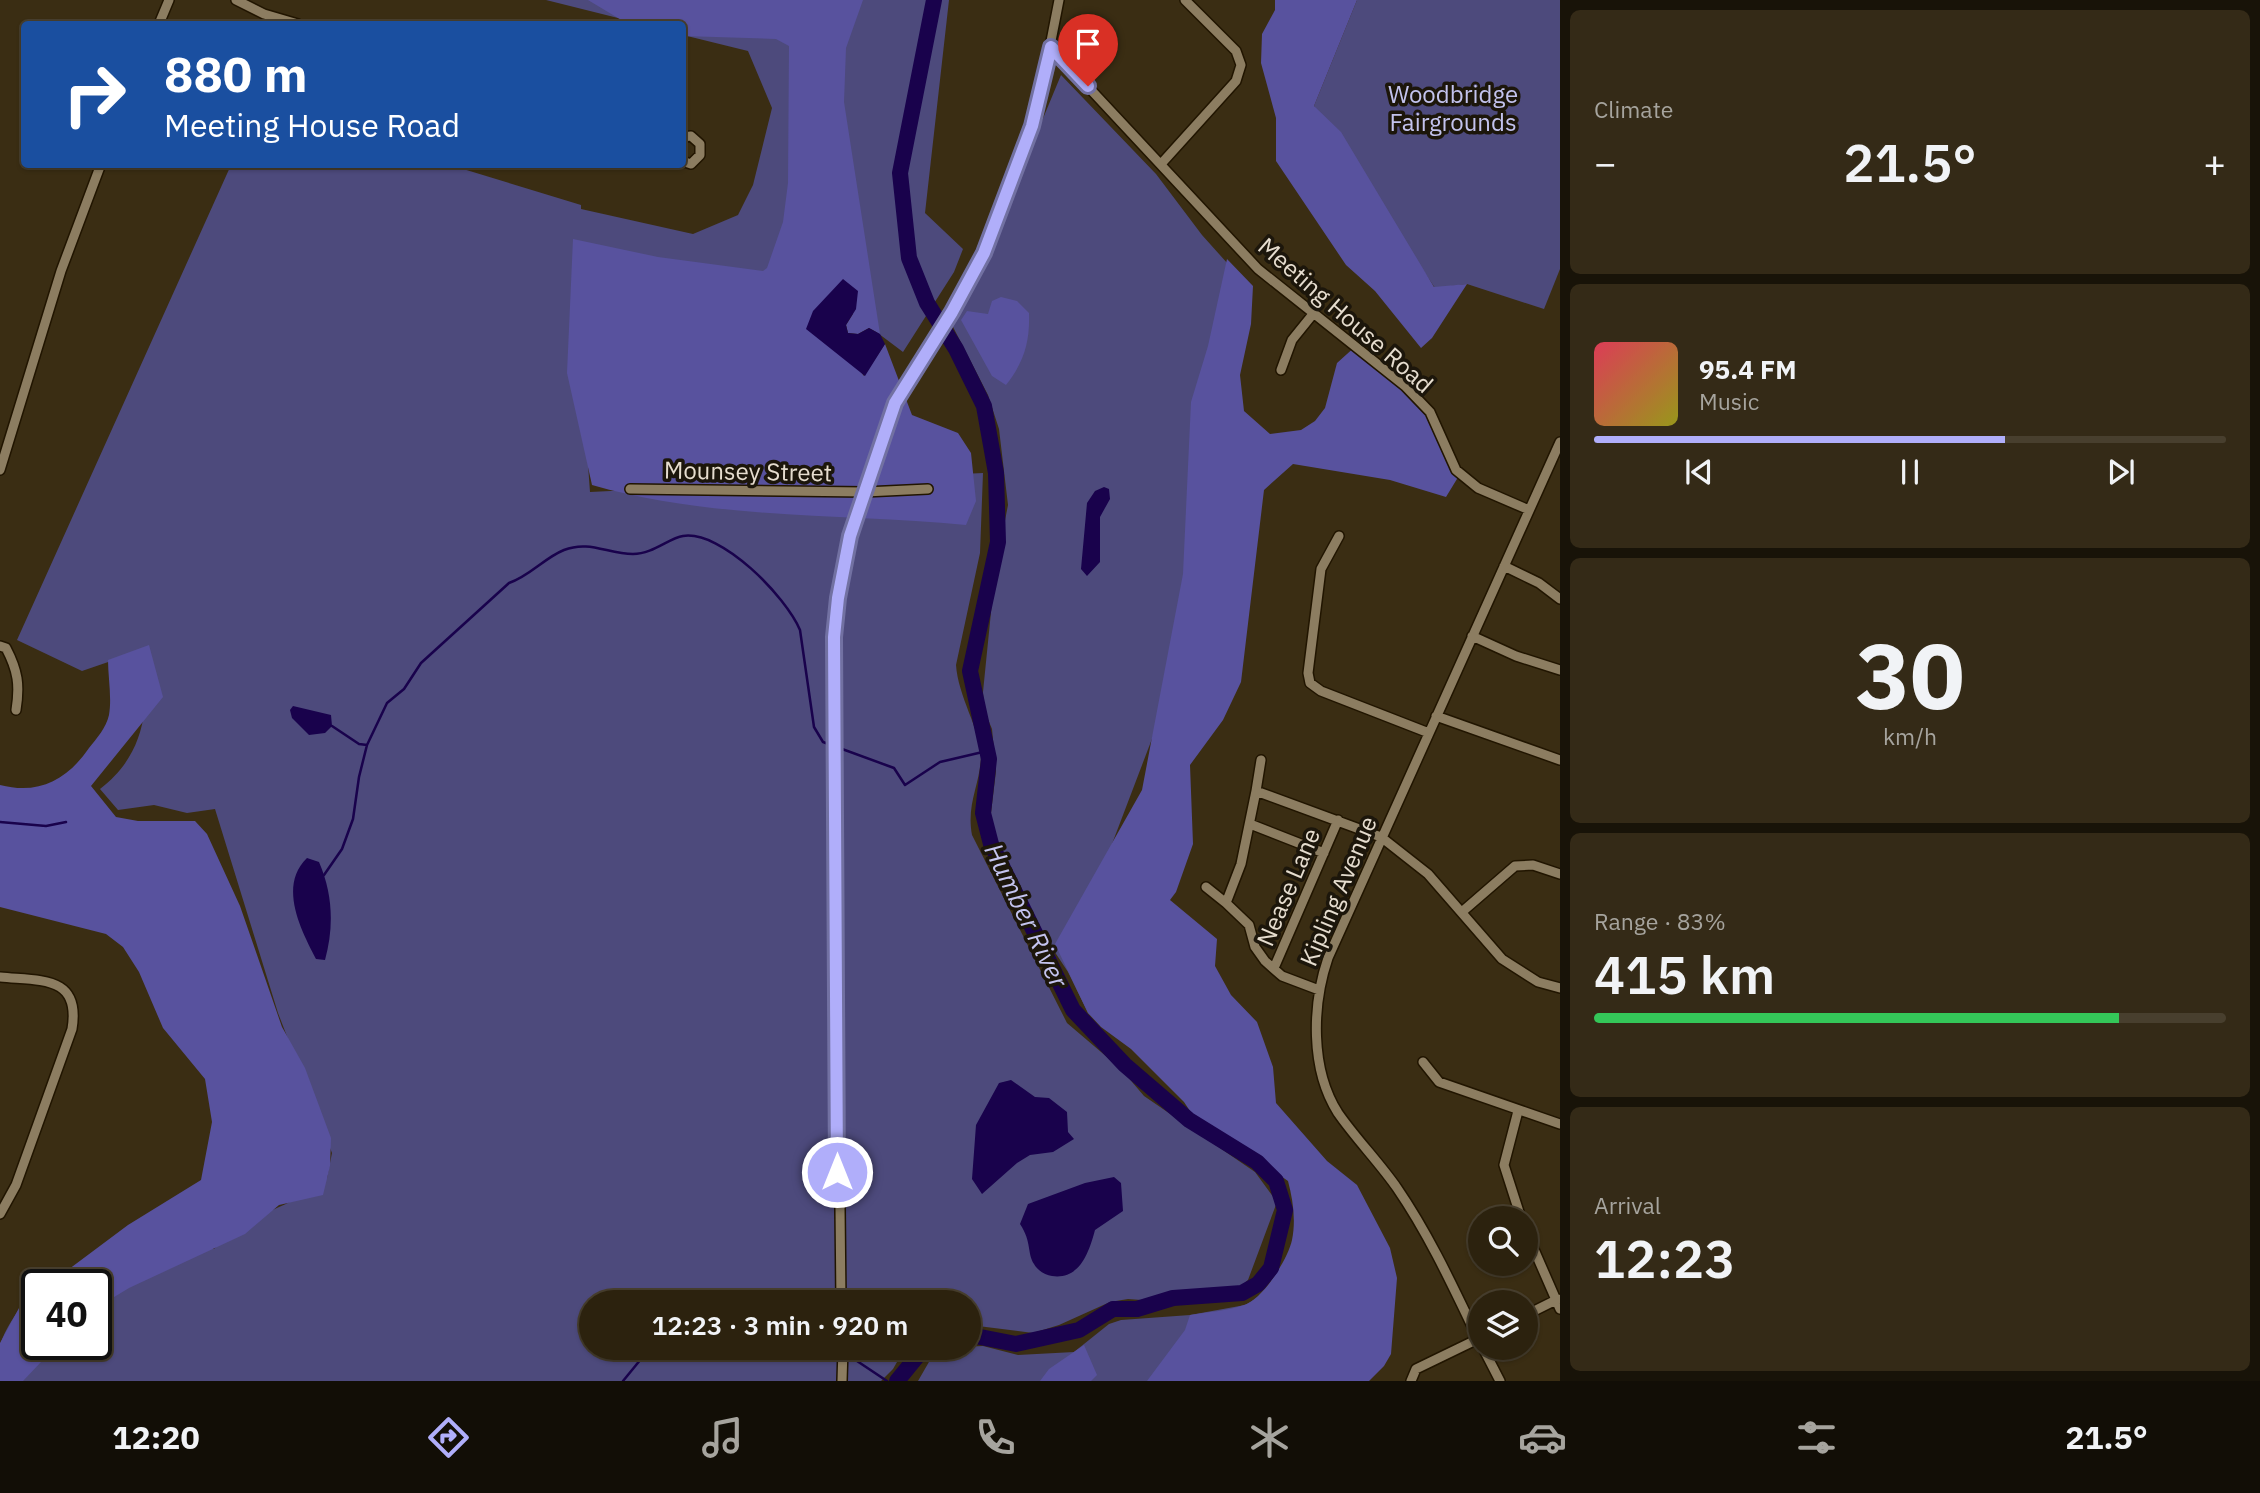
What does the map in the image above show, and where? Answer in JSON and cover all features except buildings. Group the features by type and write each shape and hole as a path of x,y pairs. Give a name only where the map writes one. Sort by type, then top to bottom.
{"street":[{"path":"160,21 169,0"},
{"path":"236,0 264,14 288,21"},
{"path":"841,1290 834,637 838,598 850,536 895,403 952,312 984,253 1027,140 1046,81 1059,0"},
{"path":"1161,164 1236,81 1241,65 1236,51 1185,0"},
{"name":"Meeting House Road","path":"1051,47 1258,269 1405,386 1430,412 1456,470 1478,488 1529,510"},
{"path":"686,137 691,136 700,144 700,155 691,164 686,162"},
{"path":"0,470 61,271 100,168"},
{"path":"1281,370 1292,340 1313,314"},
{"name":"Kipling Avenue","path":"1468,1316 1428,1238 1397,1188 1337,1111 1318,1046 1319,990 1328,958 1381,837 1560,442"},
{"name":"Mounsey Street","path":"630,489 865,492 928,489"},
{"path":"1339,536 1321,569 1308,673 1310,683 1321,691 1429,733"},
{"path":"1504,566 1539,583 1560,599"},
{"path":"1472,636 1516,656 1560,670"},
{"path":"0,646 6,648 18,669 20,687 16,710"},
{"path":"1436,716 1560,760"},
{"path":"1226,902 1241,864 1261,760"},
{"path":"1256,791 1381,837 1428,874 1464,911 1502,959 1538,982 1560,988"},
{"name":"Nease Lane","path":"1274,968 1338,820"},
{"path":"1250,824 1324,853"},
{"path":"1464,911 1515,866 1533,865 1560,874"},
{"path":"1206,887 1249,925 1255,947 1274,968 1294,983 1319,990"},
{"path":"0,977 62,986 73,999 74,1016 72,1029 16,1185 0,1214"},
{"path":"1423,1062 1439,1082 1560,1124"},
{"path":"1517,1206 1504,1165 1518,1111"},
{"path":"1538,1257 1559,1302 1538,1310"},
{"path":"1411,1381 1416,1369 1468,1347"},
{"path":"842,1381 843,1360"},
{"name":"Kipling Avenue","path":"1490,1360 1500,1381"}],"green space":[{"path":"546,0 949,0 925,213 963,249 954,272 903,352 830,297 584,410 590,492 983,473 980,553 956,665 981,754 972,803 972,835 1067,1023 1121,1069 1144,1096 1255,1172 1277,1202 1248,1280 1233,1293 1155,1301 1128,1299 1110,1302 1059,1325 1033,1333 981,1326 981,1290 579,1290 579,1360 898,1360 881,1381 0,1381 0,1347 9,1325 21,1307 21,1360 112,1360 112,1269 77,1269 127,1242 176,1241 214,1249 244,1224 292,1201 327,1178 332,1153 278,1013 215,809 187,813 154,805 118,810 100,789 128,759 142,726 149,648 82,671 17,640 230,168 460,168 581,205 581,209 693,234 738,215 753,185 772,108 748,51 686,36 686,21 630,21"},
{"name":"Woodbridge Fairgrounds","path":"1357,0 1560,0 1560,269 1544,309 1467,284 1435,288 1314,106"},
{"path":"1061,75 1156,174 1202,235 1228,264 1174,681 1096,886 1109,1032 1088,1013 1068,972 1031,916 989,830 996,771 992,729 984,710 983,692 995,572 1008,505 999,429 988,395 952,325 986,256"},
{"path":"1257,1298 1226,1381 918,1381 930,1360 981,1360 981,1346 1018,1355 1074,1352 1109,1324 1121,1320 1190,1315 1245,1305"}],"shaded area":[{"path":"588,0 863,0 846,48 844,102 880,334 869,328 858,334 848,333 846,325 856,309 813,311 864,376 885,344 912,415 958,433 971,453 976,501 966,525 731,510 638,496 592,485 567,373 573,239 658,257 763,271 767,268 783,222 788,183 789,46 776,39 686,36 686,21 623,21"},
{"path":"1275,0 1357,0 1314,106 1341,132 1434,287 1467,284 1432,338 1421,348 1375,291 1346,265 1276,161 1276,118 1261,63 1262,34 1275,10"},
{"path":"1227,259 1253,286 1251,324 1240,375 1244,411 1270,434 1301,430 1315,421 1325,408 1337,363 1357,345 1425,405 1460,474 1446,497 1390,480 1293,464 1264,490 1241,682 1223,720 1190,765 1193,844 1176,892 1170,900 1217,939 1215,966 1231,995 1257,1022 1273,1067 1276,1103 1327,1161 1357,1185 1390,1248 1397,1278 1391,1354 1384,1366 1369,1381 1147,1381 1185,1330 1190,1315 1244,1305 1259,1295 1274,1277 1292,1240 1294,1218 1290,1188 1288,1181 1192,1114 1184,1102 1131,1049 1101,1027 1088,1013 1055,944 1142,790 1183,574 1191,402 1208,346"},
{"path":"843,279 858,291 856,309 846,325 848,333 858,334 869,328 880,334 885,344 865,376 806,329 813,311"},
{"path":"1001,297 1017,301 1029,313 1025,351 1006,385 992,376 961,320 967,311 988,314 992,301"},
{"path":"1104,487 1109,489 1110,499 1100,517 1100,562 1087,576 1081,569 1087,503 1095,491"},
{"path":"149,645 163,697 91,786 116,817 138,821 195,821 207,834 240,906 282,1027 305,1068 331,1138 330,1166 323,1195 279,1205 245,1234 112,1298 112,1269 69,1269 128,1225 201,1180 212,1122 205,1079 163,1028 139,972 123,947 106,934 0,907 0,785 14,788 39,786 61,776 80,759 108,720 108,660"},
{"path":"293,706 331,715 332,726 325,733 309,735 292,718 290,710"},
{"path":"307,858 319,862 327,886 331,923 325,960 316,959 295,908 294,882 298,869"},
{"path":"1011,1080 1035,1097 1049,1098 1067,1112 1068,1132 1074,1139 1053,1152 1030,1155 982,1194 972,1179 976,1125 999,1083"},
{"path":"1114,1177 1121,1183 1123,1211 1095,1230 1082,1263 1070,1274 1062,1276 1049,1275 1039,1270 1032,1260 1020,1224 1028,1204 1085,1183"},
{"path":"21,1306 21,1360 43,1360 23,1381 0,1381 0,1343"},
{"path":"1084,1345 1097,1375 1091,1381 1040,1381 1049,1369"}],"waterway":[{"name":"Humber River","path":"934,0 900,173 909,258 927,303 956,349 984,406 996,473 998,542 970,671 989,759 983,813 991,844 1073,1010 1125,1065 1189,1120 1257,1162 1276,1181 1285,1210 1271,1268 1258,1284 1242,1293 1173,1298 1137,1309 1113,1309 1079,1330 1016,1344 981,1337"},
{"path":"324,875 342,849 353,819 367,745 387,703 404,689 421,663 509,583 557,553 573,547 633,554 654,549 683,536 699,537 733,554 767,584 793,616 800,630 814,727 823,742 894,768 905,785 940,762 987,751"},
{"path":"332,726 359,744 367,745"},
{"path":"0,822 46,826 66,822"},
{"path":"623,1381 640,1360"},
{"path":"856,1360 887,1381"},
{"name":"Humber River","path":"897,1381 914,1360"}],"route":[{"path":"837,1172 834,637 838,598 850,536 895,403 918,362 952,312 984,253 1032,126 1046,81 1051,47 1088,86"}]}
